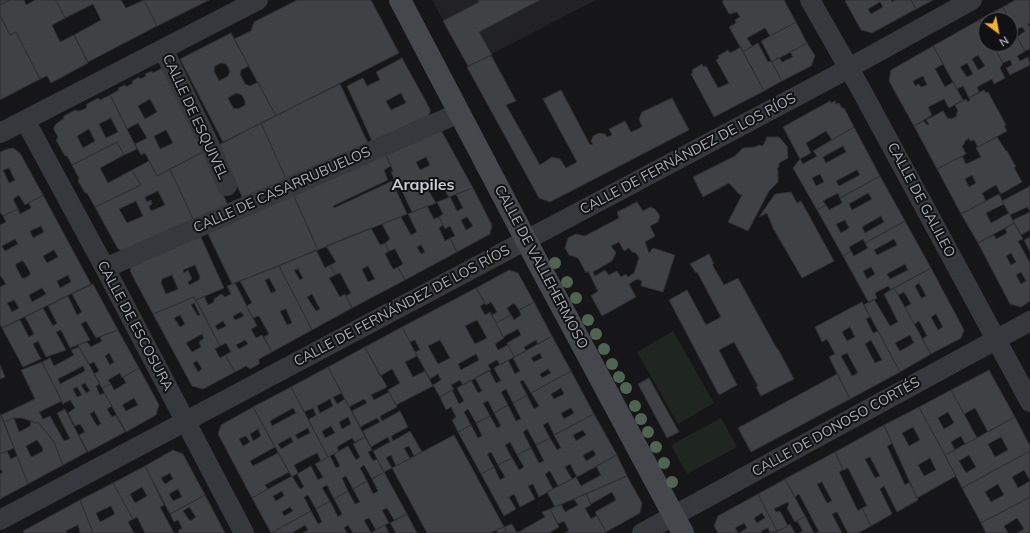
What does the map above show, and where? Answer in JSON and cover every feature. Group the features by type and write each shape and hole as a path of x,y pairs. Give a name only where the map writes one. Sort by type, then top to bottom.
{"street":[{"path":"0,133 258,0"},
{"name":"CALLE DE VALLEHERMOSO","path":"400,0 458,113 527,239 537,261 678,524"},
{"name":"CALLE DE GALILEO","path":"810,0 849,68 1030,402"},
{"name":"CALLE DE FERNÁNDEZ DE LOS RÍOS","path":"0,520 849,68 972,0"},
{"name":"CALLE DE ESQUIVEL","path":"163,49 212,150 227,186"},
{"name":"CALLE DE CASARRUBUELOS","path":"105,268 458,113"},
{"name":"CALLE DE ESCOSURA","path":"25,120 105,268 244,533"},
{"name":"CALLE DE DONOSO CORTÉS","path":"642,533 678,524 996,339 1030,321"}],"shaded area":[{"path":"432,0 596,0 468,66"},
{"path":"673,331 714,403 678,424 637,352"},
{"path":"721,418 737,447 687,474 671,445"}],"building":[{"path":"0,0 10,0 0,5"},
{"path":"10,0 24,0 26,5 35,0 56,0 65,18 52,25 60,42 74,35 88,63 51,83 47,76 40,79 16,32 10,35 0,15 0,5"},
{"path":"56,0 121,0 126,8 144,0 157,26 88,62 74,35 101,20 93,4 65,18"},
{"path":"144,0 209,0 157,26"},
{"path":"297,0 371,0 399,53 276,116 234,39 251,31 254,22"},
{"path":"478,0 540,0 479,32 492,55 468,66 443,21 479,2"},
{"path":"784,0 796,22 770,36 765,28 747,38 752,46 743,52 729,27 736,23 735,20 740,17 737,12 729,14 722,1"},
{"path":"891,0 892,2 895,0 911,0 916,9 872,33 861,30 845,1","holes":["880,2 883,7 871,14 868,9"]},
{"path":"911,0 933,0 916,9"},
{"path":"1015,0 1030,0 1030,23 1028,24 1030,27 1030,49 1025,51 1018,39 1018,36 1025,31 1022,27 1018,29 1018,12 1005,12 1003,7"},
{"path":"1003,7 1005,12 994,12"},
{"path":"0,15 10,35 16,32 40,79 0,100"},
{"path":"978,21 978,52 997,52 1003,63 1000,68 1005,78 994,84 992,79 977,87 979,92 969,98 963,86 957,89 933,46","holes":["978,55 985,66 978,70 972,59","967,63 973,74 967,77 960,67"]},
{"path":"796,22 807,43 772,62 761,41"},
{"path":"231,33 249,66 241,70 240,74 245,84 250,86 258,82 276,116 223,142 180,59","holes":["221,63 226,64 230,71 228,76 219,81 214,71 215,66","236,93 242,95 245,101 245,105 238,109 233,108 228,98"]},
{"path":"1018,39 1025,51 1017,56 1020,61 1028,57 1030,65 1010,75 1006,68 1012,65 1010,60 1003,63 997,52 1018,52"},
{"path":"758,43 768,62 771,61 782,81 764,91 743,52"},
{"path":"807,43 815,56 811,66 782,81 772,62 779,57 782,62 793,57 790,52"},
{"path":"933,46 943,64 935,69 945,87 953,82 963,100 949,108 944,99 928,107 932,115 914,126 889,81 891,70","holes":["923,76 927,85 921,87 919,84 915,86 913,81"]},
{"path":"741,47 764,91 714,117 691,74 693,73 692,70 702,64 703,67 706,66 718,88 729,83 716,60 719,58 718,56 728,50 730,53"},
{"path":"491,55 516,101 506,105 540,165 552,157 560,159 566,168 577,162 543,99 561,90 590,145 593,144 591,141 593,136 599,133 605,134 607,137 612,135 609,129 625,121 631,132 642,127 639,119 642,112 672,98 689,130 550,202 539,198 467,67"},
{"path":"402,58 430,109 430,113 428,116 372,141 347,86 363,78 367,86 380,80 376,72","holes":["401,93 406,103 391,110 386,101"]},
{"path":"162,68 205,151 157,176 145,153 141,155 135,144 147,138 138,123 127,129 110,95 119,90 118,88 125,85 126,87 133,83 132,81 139,77 140,79 146,76 145,74 152,71 153,73","holes":["150,99 157,112 145,119 138,106","166,130 173,143 160,149 154,136"]},
{"path":"340,84 368,143 286,179 261,123"},
{"path":"984,90 986,93 988,92 1006,125 1004,126 1007,131 978,147 974,140 970,141 969,138 962,146 966,154 937,169 914,126 924,121 927,125 929,124 926,120 943,111 948,119 957,116 958,111 955,105 966,99 968,102 970,100 969,98"},
{"path":"110,95 137,149 124,155 117,142 72,165 56,140 58,137 54,127 63,119 64,116 75,110 78,111 86,108 87,104 98,98 100,100","holes":["111,118 118,132 106,138 99,124","89,129 95,141 83,148 77,136"]},
{"path":"830,101 831,103 835,101 836,104 839,103 842,108 844,108 854,127 832,140 826,131 806,143 811,153 800,159 783,127"},
{"path":"261,123 286,179 243,199 219,145"},
{"path":"854,127 880,176 840,198 838,193 823,201 826,205 817,210 793,168 800,159 803,164 817,156 813,151","holes":["843,146 846,152 826,163 823,157","857,170 860,175 839,186 836,181","820,174 824,182 816,186 812,178"]},
{"path":"439,130 442,132 473,188 449,197 441,180 427,188 436,203 412,212 401,189 399,190 385,153","holes":["426,157 430,165 420,170 416,162"]},
{"path":"767,137 779,137 787,146 788,158 779,163 777,169 778,182 769,191 748,231 728,222 742,195 739,194 729,183 703,197 693,177 735,156 743,148 755,147 759,145 763,146"},
{"path":"997,137 1016,167 1014,167 1022,182 1001,194 996,185 982,193 986,201 961,214 937,169 962,156 966,164 981,157 976,148","holes":["972,175 976,183 969,187 965,179"]},
{"path":"117,142 124,155 100,168 108,183 132,170 141,185 95,207 78,181 79,178 72,165"},
{"path":"13,148 20,153 43,195 25,205 19,195 13,199 18,209 3,216 0,212 0,152","holes":["9,168 15,180 9,183 3,170"]},
{"path":"203,152 228,205 194,221 170,169"},
{"path":"385,153 391,166 384,170 388,180 333,206 334,208 392,181 407,214 318,250 293,194"},
{"path":"149,161 157,176 170,169 194,221 122,251 118,249 95,207 141,185 132,170","holes":["158,191 165,205 151,211 149,206 152,204 151,200 147,202 145,197","136,201 143,216 127,223 119,209"]},
{"path":"880,176 905,221 865,243 863,239 849,247 851,251 843,256 817,210 826,205 829,210 842,203 840,198","holes":["868,193 872,199 852,210 849,204","881,216 884,222 865,233 862,227","845,220 849,228 841,233 836,224"]},
{"path":"1030,186 1030,211 1027,207 1010,215 1002,201"},
{"path":"473,188 492,225 490,234 457,252 450,238 455,236 450,226 445,229 439,217 443,214 437,202 450,197 457,211 463,208 456,194","holes":["467,217 473,226 466,230 461,220"]},
{"path":"791,192 797,203 801,201 834,261 802,278 773,228 767,213 759,217 775,194"},
{"path":"293,194 318,250 232,284 207,232"},
{"path":"999,194 1004,204 986,213 991,223 1009,213 1014,223 978,243 961,214"},
{"path":"43,195 91,284 2,328 0,324 0,287 6,284 0,275 0,225 6,222 3,216 18,209 20,214 31,208 29,203","holes":["41,226 44,232 33,238 30,231","15,239 18,244 5,251 2,246","54,250 58,257 47,263 43,256","22,261 24,262 30,272 30,275 22,278 16,264","68,275 71,282 60,288 57,281","42,288 46,294 32,302 29,295","14,300 19,308 12,312 7,303"]},
{"path":"637,202 643,211 650,207 655,209 660,216 658,222 650,226 655,236 645,242 649,253 653,248 675,255 663,292 641,286 642,281 637,279 629,284 636,297 602,316 591,296 598,291 588,271 586,273 578,258 569,255 565,248 568,238 576,234 585,236 619,218 617,212","holes":["619,242 624,251 629,248 632,252 636,253 639,258 634,273 628,277 626,274 621,277 617,271 609,275 605,270 595,276 593,272 612,261 616,253 611,246"]},
{"path":"427,206 434,219 439,217 443,225 439,228 445,241 450,238 457,252 405,280 398,267 403,264 395,249 389,251 385,243 390,239 382,224 401,217 411,235 417,232 408,214","holes":["421,245 425,252 421,254 417,247"]},
{"path":"1030,212 1030,230 1021,235 1013,220"},
{"path":"905,221 931,268 891,290 888,286 875,293 877,298 869,303 843,256 851,251 854,256 868,248 865,243","holes":["894,239 897,245 877,255 874,250","905,264 908,270 890,279 887,274","871,267 875,274 867,279 863,271"]},
{"path":"1014,223 1023,239 1018,241 1030,263 1030,301 1021,307 1010,304 978,243 994,235 996,239 1007,233 1005,229","holes":["1011,253 1016,262 1011,265 1006,256","1021,272 1026,281 1021,284 1016,275"]},
{"path":"371,228 380,245 385,243 389,251 385,254 393,269 398,267 405,280 352,308 346,296 351,293 340,273 335,275 330,265 336,262 326,246","holes":["368,266 375,279 368,282 362,269"]},
{"path":"200,235 224,288 196,300 194,297 153,314 132,275 130,270 131,267","holes":["195,265 200,277 199,280 189,285 188,282 192,279 188,270 184,273 183,270","172,275 178,289 166,294 161,283 162,279"]},
{"path":"1030,237 1030,252 1024,240"},
{"path":"316,250 325,268 330,265 335,275 329,278 340,297 345,294 352,308 312,330 279,266","holes":["298,269 303,278 300,280 294,270","312,294 320,309 316,311 307,297"]},
{"path":"709,254 714,264 712,264 724,285 738,278 794,379 761,396 756,387 758,386 734,342 719,350 737,385 719,395 669,300 687,290 706,325 721,317 697,272 696,273 690,264"},
{"path":"279,266 312,330 272,352 264,337 269,334 259,316 253,318 246,306 252,303 240,281","holes":["269,278 276,291 271,293 265,280","286,309 292,323 287,325 280,311"]},
{"path":"931,268 964,330 961,338 931,354 922,339 927,336 919,321 914,324 905,307 911,304 904,292 898,295 894,288","holes":["919,283 926,296 921,298 915,286","936,314 943,327 938,330 931,317"]},
{"path":"509,270 518,273 534,302 519,310 514,303 507,308 511,315 496,323 492,315 497,312 491,302 486,305 476,288"},
{"path":"235,283 257,326 251,329 256,338 262,335 272,352 259,359 259,364 250,369 246,366 235,372 225,355 231,352 226,343 220,346 196,300 204,296 208,305 214,302 214,299 221,294 225,297 231,294 227,286","holes":["241,312 244,316 235,320 233,316","223,321 226,326 218,330 215,326","245,340 248,344 239,349 236,345"]},
{"path":"93,284 118,330 96,338 86,321 81,324 90,340 70,348 61,330 56,332 66,350 46,357 38,341 33,344 41,359 23,367 2,328 20,320 29,337 34,334 25,317 43,308 53,326 57,323 48,306 68,296 77,315 82,312 72,294"},
{"path":"476,288 485,303 480,306 485,315 490,312 504,338 495,344 498,350 508,345 514,357 500,365 497,360 488,365 491,370 463,385 460,380 451,385 454,389 440,397 433,385 441,380 438,374 430,379 415,352 420,350 415,340 410,342 402,327","holes":["477,320 487,338 475,344 465,326","440,340 450,358 438,364 428,346","476,354 479,360 461,370 458,364"]},
{"path":"894,288 931,354 900,372 864,305 874,299 890,326 898,322 884,294","holes":["910,335 914,343 900,351 895,343"]},
{"path":"194,297 220,346 215,349 220,358 225,355 235,372 203,389 192,386 153,314","holes":["194,303 200,315 198,316 191,305","180,315 185,324 180,327 174,318","202,334 204,338 199,342 201,347 192,352 186,343","197,361 202,369 198,372 193,363"]},
{"path":"534,302 552,336 538,344 536,340 524,347 526,351 514,357 507,343 521,335 518,329 503,337 496,323 511,315 514,320 521,315 519,310"},
{"path":"862,302 870,317 866,319 873,333 878,331 900,372 850,399 829,357 835,354 827,339 822,342 815,327","holes":["850,327 855,337 847,341 842,332","871,340 882,360 875,363 865,344","847,353 858,373 852,376 841,356"]},
{"path":"402,327 417,356 405,362 413,377 425,371 433,386 396,405 388,390 400,383 392,369 380,376 365,347"},
{"path":"118,330 139,368 122,378 120,373 108,380 111,384 102,388 94,374 99,371 94,362 89,364 78,345 87,342 91,347 102,341 100,337","holes":["109,353 114,362 110,365 105,356"]},
{"path":"552,336 571,371 531,393 523,380 520,382 527,395 513,403 506,389 501,392 508,405 494,413 488,401 483,403 490,416 476,423 468,409 464,412 471,425 458,432 452,420 456,417 451,407 446,410 440,397 452,390 459,404 464,401 457,388 471,380 478,393 482,391 475,378 489,370 496,383 501,381 494,368 508,360 515,374 520,371 513,358","holes":["540,353 542,358 534,362 531,358","548,369 551,373 542,378 540,374"]},
{"path":"79,347 100,384 96,386 100,395 104,393 112,406 107,409 112,417 116,415 125,432 88,452 79,435 85,432 80,424 75,426 68,413 75,408 70,400 63,404 42,362 50,358 54,366 74,355 71,350","holes":["83,366 85,371 60,384 58,379","85,383 90,391 86,393 81,385","77,387 82,395 77,397 73,389","94,411 101,424 97,426 90,414"]},
{"path":"365,347 387,387 371,395 374,400 389,392 397,407 380,416 382,421 400,411 408,427 391,436 393,441 410,431 422,452 414,456 409,446 404,448 410,458 396,466 391,455 386,458 392,468 384,472 373,451 390,442 388,437 371,447 363,431 380,422 377,418 360,427 352,411 367,403 364,399 349,407 328,367"},
{"path":"42,362 62,401 39,412 43,419 50,416 64,441 70,439 57,413 65,409 87,452 63,465 54,442 38,422 36,423 22,418 14,418 4,422 1,415 35,399 21,370"},
{"path":"0,365 5,377 0,379"},
{"path":"328,367 342,393 333,397 337,404 345,399 365,437 355,442 352,438 337,447 339,451 328,457 308,420 316,415 313,408 304,412 291,387","holes":["330,399 333,406 320,413 317,406","348,417 351,424 342,429 339,422","331,426 335,433 325,438 322,431"]},
{"path":"139,368 159,405 156,415 126,432 102,388 111,384 114,390 126,383 123,377","holes":["134,398 138,405 126,411 122,405"]},
{"path":"989,370 1015,417 988,432 975,408 964,414 951,390"},
{"path":"571,371 594,414 554,435 548,422 543,425 550,438 536,445 527,429 523,432 531,448 517,455 510,442 505,445 512,458 498,465 491,452 487,454 494,467 481,474 458,432 471,425 478,438 482,436 476,423 490,416 497,428 501,426 494,413 508,405 516,421 521,419 513,403 527,395 534,409 539,406 531,393","holes":["561,388 564,394 554,399 551,394","571,408 574,413 564,419 561,413"]},
{"path":"837,374 850,399 751,452 738,428"},
{"path":"649,378 679,432 667,438 638,384"},
{"path":"291,387 328,457 321,461 317,453 294,465 298,473 292,477 253,407","holes":["293,408 296,413 272,426 270,421","308,428 310,433 298,439 295,435","291,437 293,442 281,449 278,444"]},
{"path":"951,390 977,438 965,444 961,436 951,442 955,450 945,455 919,407","holes":["948,412 954,423 944,429 938,418"]},
{"path":"253,407 275,447 250,461 253,466 278,453 289,472 265,485 268,489 252,498 218,434 221,425","holes":["258,429 261,436 253,441 250,434","246,436 250,442 243,446 239,439"]},
{"path":"919,407 956,476 917,498 884,425","holes":["913,427 920,440 909,446 902,433","930,458 936,470 924,476 918,465"]},
{"path":"0,414 14,448 0,454"},
{"path":"594,414 617,455 577,477 570,464 565,467 572,479 558,486 550,471 545,474 553,489 539,497 533,484 528,486 535,499 520,507 514,494 509,497 516,509 504,516 481,474 494,467 500,480 505,477 498,465 512,458 519,470 524,467 517,455 531,448 539,463 544,461 536,445 550,438 557,450 561,448 554,435","holes":["583,430 586,435 576,441 573,435","593,450 596,455 586,461 583,455"]},
{"path":"1015,417 1030,446 1030,451 962,488 945,455","holes":["1001,437 1008,450 995,457 988,444","969,455 976,467 966,473 959,461"]},
{"path":"14,418 19,432 30,426 31,421 36,423 38,422 54,442 63,465 28,484 4,422","holes":["37,440 43,451 32,457 26,446"]},
{"path":"884,425 892,444 887,446 905,485 909,482 918,500 897,512 884,486 880,489 892,514 871,526 862,508 867,506 848,468 843,470 835,452","holes":["870,457 880,476 875,478 865,459"]},
{"path":"454,435 504,527 490,533 427,533 392,468"},
{"path":"365,437 372,450 368,452 373,461 377,459 384,472 372,479 364,465 360,468 367,481 353,489 346,476 342,478 348,491 334,499 327,485 322,488 330,501 316,509 308,495 304,497 311,511 271,533 252,498 292,476 300,489 304,487 297,474 311,466 318,480 323,477 315,464 330,456 336,468 340,466 334,454 348,446 356,460 360,457 353,444","holes":["282,491 284,496 276,501 273,496","290,507 293,511 284,516 282,512"]},
{"path":"173,450 183,454 205,495 170,514 145,466","holes":["170,473 173,479 165,484 161,478","178,489 182,497 173,501 169,494"]},
{"path":"7,451 11,459 17,456 28,484 0,499 0,474 3,472 0,469 0,454"},
{"path":"1030,451 1030,480 1024,470 1012,477 1018,488 1030,481 1030,497 981,523 962,488","holes":["998,484 1004,495 991,502 985,492"]},
{"path":"835,452 843,470 839,472 858,511 862,508 871,526 858,533 848,533 837,512 832,514 842,533 816,533 819,532 799,494 795,497 785,479","holes":["822,482 832,501 827,503 817,484"]},
{"path":"617,455 627,476 555,507 547,492 576,477 581,486 601,475 596,466"},
{"path":"145,466 164,505 160,507 174,533 145,533 137,517 133,519 113,483","holes":["142,487 147,496 135,503 130,494"]},
{"path":"384,472 407,514 394,520 387,508 382,510 389,523 376,530 369,518 364,520 371,533 353,533 348,525 344,528 347,533 303,533 308,530 305,525 292,533 271,533 311,511 318,524 322,522 316,509 330,501 338,517 342,514 334,499 348,491 355,504 360,502 353,489 367,481 373,494 378,491 372,479"},
{"path":"627,476 642,503 640,513 606,532 595,512 616,500 612,492 591,504 586,494"},
{"path":"785,479 805,516 795,522 787,508 789,504 788,502 774,509 776,512 780,511 788,526 777,531 758,494"},
{"path":"113,483 133,519 128,522 134,533 93,533 80,500","holes":["111,506 115,514 100,522 96,513"]},
{"path":"586,494 591,505 585,508 591,519 597,515 606,532 565,533 569,531 564,521 558,524 550,509 561,504 565,512 578,505 574,499"},
{"path":"758,494 777,531 770,533 768,528 761,531 762,533 739,533 747,528 744,523 735,528 738,533 718,533 714,526 718,516","holes":["762,513 765,518 757,523 754,518"]},
{"path":"205,495 225,533 179,533 178,531 182,528 178,520 174,522 170,514","holes":["189,507 196,517 190,521 183,511"]},
{"path":"1030,497 1030,533 1017,533 1024,529 1017,518 1004,526 1008,533 986,533 981,523"},
{"path":"80,500 93,533 80,533 78,525 66,531 67,533 24,533 23,531"},
{"path":"550,509 559,527 549,533 517,533 545,517 542,512"},
{"path":"407,514 417,533 396,533 390,523"},
{"path":"805,516 814,533 799,533 803,531 797,521"},
{"path":"512,524 517,533 507,533 504,527"},
{"path":"790,524 795,533 774,533 788,526"},
{"path":"385,525 389,533 371,533 376,530"},
{"path":"504,527 507,533 498,533 496,530"}],"district":[{"name":"Arapiles","path":"423,185"}]}
